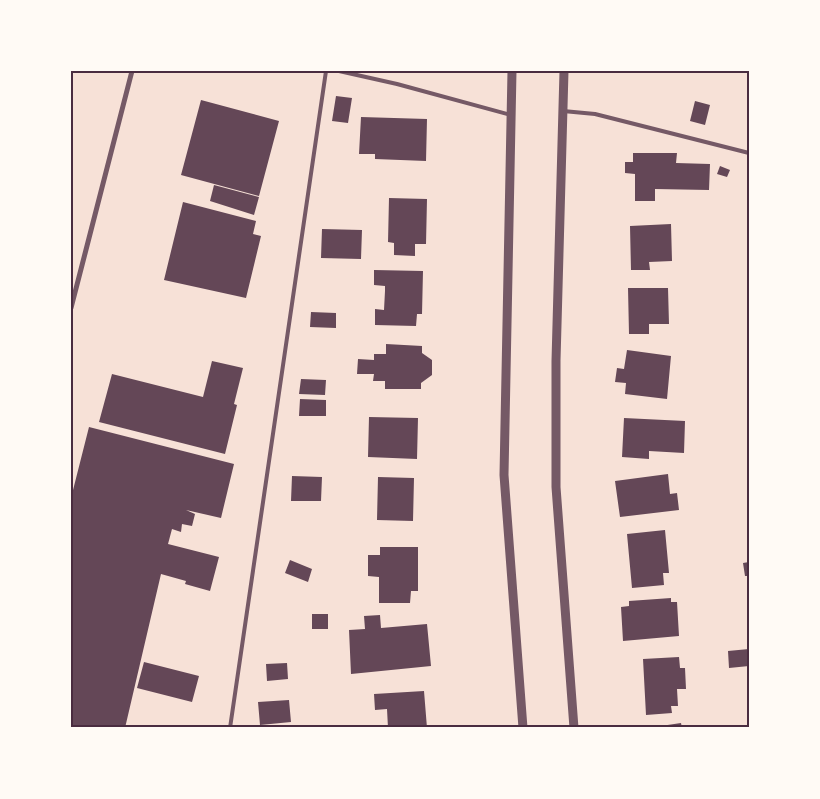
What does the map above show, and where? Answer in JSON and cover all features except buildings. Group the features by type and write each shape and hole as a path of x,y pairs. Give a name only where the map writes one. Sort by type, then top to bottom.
{"street":[{"path":"71,308 132,71"},
{"path":"512,71 504,475 522,728"},
{"path":"564,71 556,361 556,487 574,728"}],"lane":[{"path":"230,728 326,71"},
{"path":"339,71 397,84 511,115"},
{"path":"563,111 594,114 749,153"}]}
